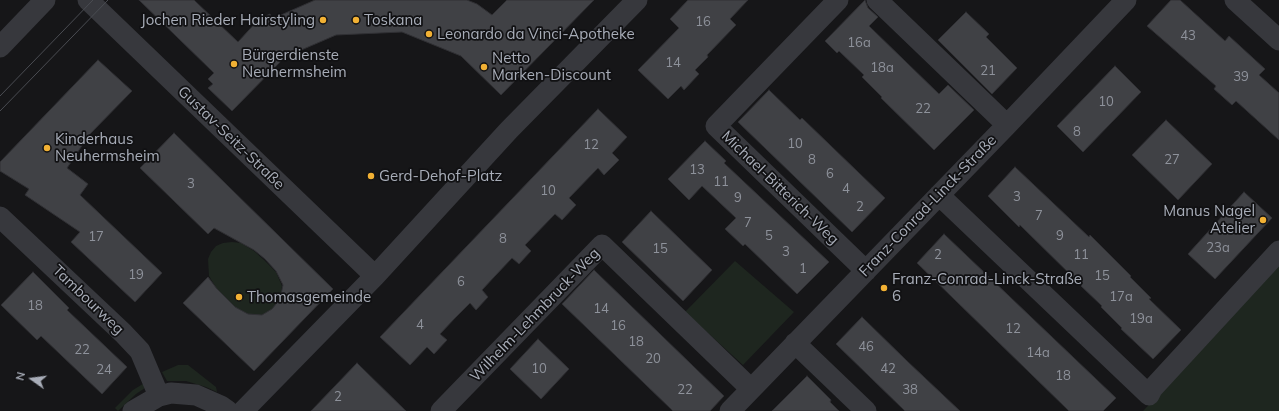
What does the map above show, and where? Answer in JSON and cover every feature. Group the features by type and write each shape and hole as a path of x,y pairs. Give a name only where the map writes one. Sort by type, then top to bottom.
{"street":[{"path":"0,47 45,0"},
{"name":"Gustav-Seitz-Straße","path":"88,0 375,276"},
{"path":"242,411 375,276 482,159 637,0"},
{"name":"Michael-Bitterich-Weg","path":"838,0 716,126 866,271"},
{"path":"877,0 1007,125"},
{"name":"Franz-Conrad-Linck-Straße","path":"730,411 1126,0"},
{"path":"1235,0 1279,40"},
{"path":"939,195 1149,395 1152,389 1279,251"},
{"name":"Tambourweg","path":"0,217 123,333 140,351 159,396"},
{"name":"Wilhelm-Lehmbruck-Weg","path":"440,411 602,245 751,389"},
{"path":"795,343 866,411"},
{"path":"133,411 159,396 171,393 196,396 221,406 228,411"}],"shaded area":[{"path":"223,243 241,243 254,251 276,272 282,286 280,299 272,309 262,315 248,314 235,307 217,289 209,276 208,259 211,252 216,246"},
{"path":"735,261 794,312 743,365 685,312"},
{"path":"1279,262 1279,411 1143,411 1169,384"},
{"path":"178,365 188,365 216,387 217,392 186,381 167,381 162,372"},
{"path":"146,382 148,386 136,394 118,411 115,408 133,390"}],"building":[{"path":"139,0 194,0 238,42 259,19 270,14 272,19 315,0 467,0 477,4 492,15 507,0 594,0 501,95 461,56 402,32 336,35 285,57 232,111 208,88 213,84 208,79 214,73"},
{"path":"688,0 748,0 730,19 736,25 707,55 708,57 695,70 699,74 684,90 681,86 668,99 638,70 679,28 670,19"},
{"path":"865,0 868,8 878,17 869,26 939,94 948,85 974,110 934,150 881,98 882,97 862,77 864,75 839,51 837,53 825,41"},
{"path":"1171,0 1180,0 1225,41 1229,36 1265,69 1259,75 1279,93 1279,140 1236,101 1232,105 1214,89 1216,86 1147,26"},
{"path":"966,12 989,34 986,37 1017,68 992,94 938,40"},
{"name":"Kinderhaus Neuhermsheim","path":"98,60 132,91 89,135 67,168 88,184 80,195 162,273 135,302 71,242 80,232 25,195 29,189 0,171 0,162"},
{"path":"1115,66 1141,92 1083,152 1057,126"},
{"path":"769,90 800,120 802,118 885,198 852,232 738,122"},
{"path":"598,109 627,137 612,153 619,160 604,175 598,168 569,198 576,205 562,220 555,214 525,245 531,251 519,264 512,258 482,290 488,297 476,310 470,303 440,334 447,340 434,354 427,347 410,365 380,337"},
{"path":"1166,120 1212,164 1178,200 1132,155"},
{"path":"174,133 333,289 254,371 183,303 208,277 217,289 235,307 248,314 262,315 272,309 280,299 283,285 276,271 254,250 214,228 208,234 140,168"},
{"path":"705,141 726,161 724,163 829,262 797,294 745,244 743,246 725,229 736,218 702,186 689,200 668,179"},
{"path":"1015,167 1089,237 1090,235 1131,276 1130,277 1151,298 1149,299 1181,330 1153,359 1121,329 1122,328 1082,286 988,196"},
{"path":"1244,192 1272,218 1215,279 1188,254"},
{"path":"651,211 712,270 683,301 622,242"},
{"path":"944,234 1116,398 1103,411 1069,411 917,263"},
{"path":"594,270 724,396 710,411 673,411 562,304"},
{"path":"33,272 69,308 67,310 127,367 102,394 41,336 37,340 1,305"},
{"path":"862,317 960,411 905,411 836,344"},
{"path":"538,339 569,369 541,399 510,369"},
{"path":"357,363 406,411 311,411"},
{"path":"807,376 831,400 830,402 839,411 772,411"}],"tram line":[{"path":"0,96 93,0"},
{"path":"0,111 108,0"}],"place":[{"name":"Jochen Rieder Hairstyling","path":"323,20"},
{"name":"Toskana","path":"356,20"},
{"name":"Leonardo da Vinci-Apotheke","path":"429,34"},
{"name":"Bürgerdienste Neuhermsheim","path":"234,64"},
{"name":"Netto Marken-Discount","path":"484,67"},
{"name":"Kinderhaus Neuhermsheim","path":"47,148"},
{"name":"Gerd-Dehof-Platz","path":"371,176"},
{"name":"Manus Nagel Atelier","path":"1263,220"},
{"name":"Franz-Conrad-Linck-Straße 6","path":"884,288"},
{"name":"Thomasgemeinde","path":"239,297"}]}
